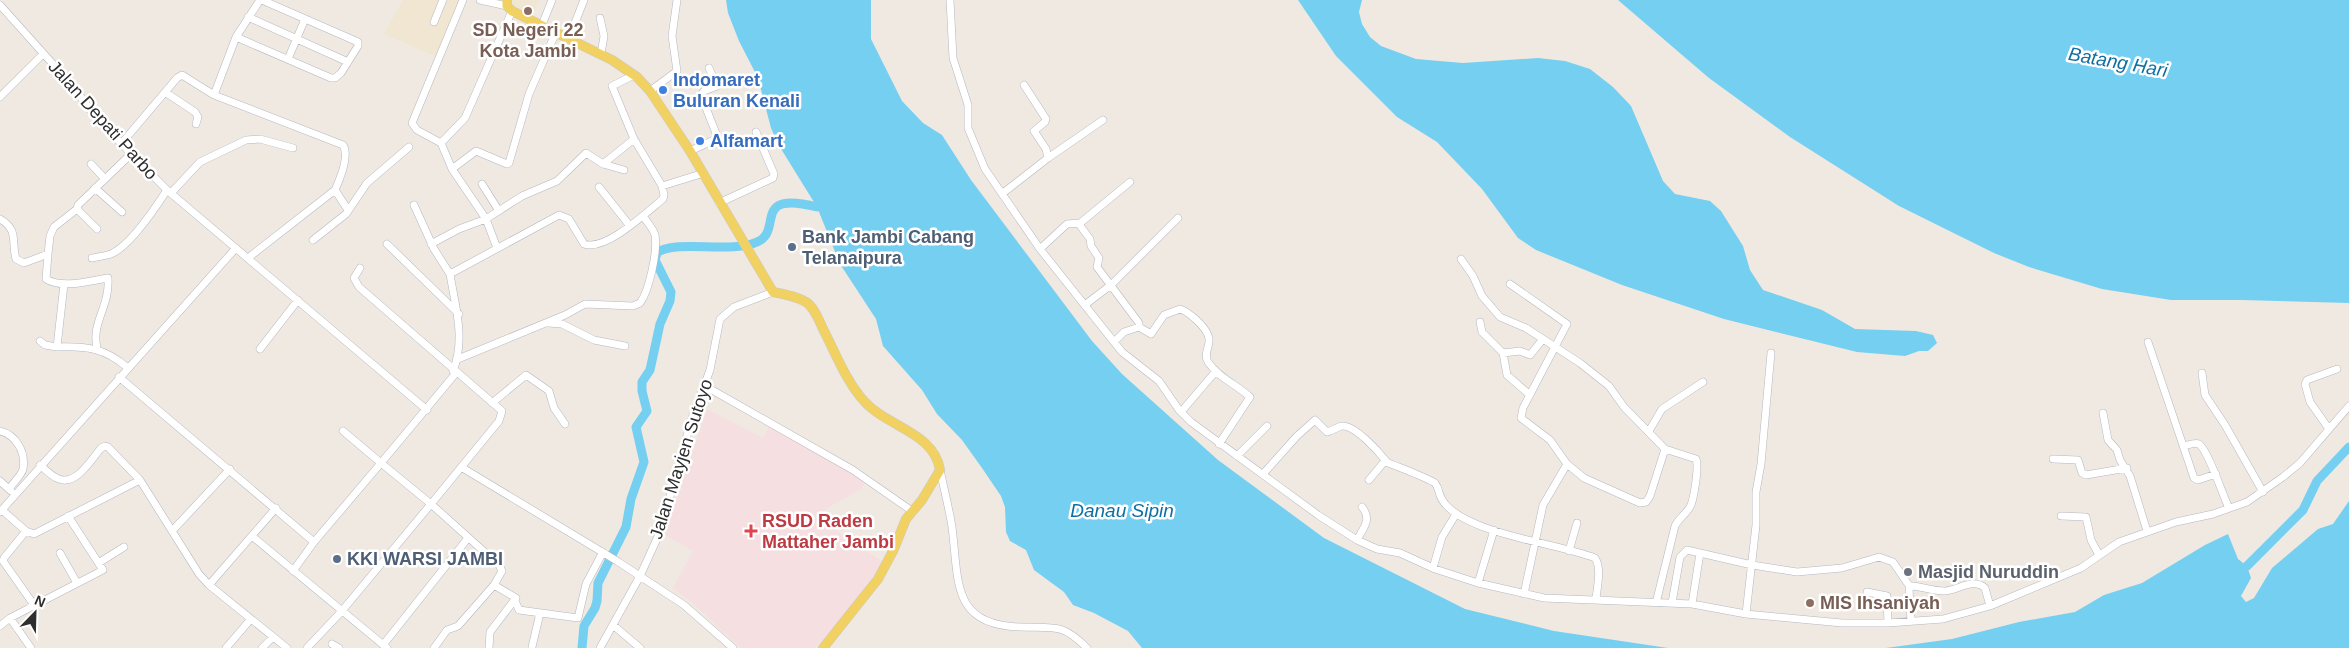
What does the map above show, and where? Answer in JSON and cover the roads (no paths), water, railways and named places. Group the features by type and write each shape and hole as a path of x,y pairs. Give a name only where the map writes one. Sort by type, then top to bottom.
{"main road":[{"path":"508,6 602,54 634,75 650,91 704,173 750,256 773,292 798,298 807,303 814,312 844,370 864,400 888,420 926,443 936,454 940,470 922,500 906,518 893,551 878,579 823,648"}],"street":[{"path":"214,95 236,36 261,0 358,42 339,76 331,78 236,36"},
{"path":"434,22 443,0"},
{"path":"463,0 412,123 416,130 441,144 452,169 486,219 497,248"},
{"path":"441,144 465,118 508,6 480,0"},
{"path":"542,25 552,0"},
{"path":"569,38 584,0"},
{"path":"650,91 677,71 672,36 677,0"},
{"path":"950,0 953,58 968,105 968,128 985,168 1040,249 1086,304 1122,352 1159,381 1181,412 1219,444 1318,515 1357,540 1377,549 1400,553 1433,568 1478,583 1551,599 1596,599 1692,604 1746,614 1842,623 1888,623 1944,619 1990,606 2081,568 2118,542 2146,531 2247,502 2300,463 2349,406"},
{"name":"Jalan Depati Parbo","path":"0,5 121,144 169,191 427,410"},
{"path":"248,17 348,62"},
{"path":"600,18 604,36 602,54"},
{"path":"288,59 305,19"},
{"path":"452,169 476,151 495,160 509,163 529,94 556,32"},
{"path":"0,97 43,54"},
{"path":"690,151 714,140 717,136 701,95 704,91 717,86 709,68"},
{"path":"121,144 182,75 214,95 343,144 346,152 341,175 335,190 248,258"},
{"path":"450,274 559,215 569,219 581,241 591,246 607,240 630,226 664,197 662,186 634,139 612,86 634,75"},
{"path":"1024,85 1046,119 1046,122 1034,131 1046,149 1048,158"},
{"path":"165,92 195,112 198,117 196,124"},
{"path":"1003,193 1048,158 1103,120"},
{"path":"720,203 773,178 774,174 756,132"},
{"path":"92,258 112,254 123,246 169,191 200,162 246,140 260,139 293,148"},
{"path":"603,164 634,139"},
{"path":"314,240 348,210 368,183 409,147"},
{"path":"431,244 459,229 486,219 522,196 557,181 586,153 603,164 624,170"},
{"path":"97,348 95,334 106,305 109,290 108,278 64,284 46,279 50,236 54,227 77,209 80,202 131,154"},
{"path":"91,164 104,178"},
{"path":"662,186 704,173"},
{"path":"1040,249 1067,224 1080,223 1130,182"},
{"path":"482,184 499,211"},
{"path":"599,187 630,226"},
{"path":"95,188 122,212"},
{"path":"335,190 348,210"},
{"path":"293,571 314,542 427,410 455,372 458,359 459,314 450,274 431,244 414,205"},
{"path":"77,209 97,229"},
{"path":"458,359 590,302 633,306 640,303 646,291 655,243 653,230 643,216"},
{"path":"1086,304 1111,285 1178,218"},
{"path":"0,219 10,226 13,235 14,255 17,261 24,262 48,254"},
{"path":"1080,223 1099,258 1097,267 1139,322 1139,327"},
{"path":"387,244 459,314"},
{"path":"11,492 40,466 236,248"},
{"path":"1461,259 1473,276 1482,296 1497,314 1519,324 1543,339 1610,386 1624,408 1665,449 1694,457 1698,464 1690,507 1679,518 1675,526 1656,602"},
{"path":"307,648 341,612 502,416 502,411 359,287 354,278 360,268"},
{"path":"57,346 64,284"},
{"path":"1510,284 1567,323 1520,413 1521,418 1550,440 1567,464 1593,483 1643,503 1650,496 1665,449"},
{"name":"Jalan Mayjen Sutoyo","path":"600,648 640,576 660,532 687,436 713,360 720,319 734,307 773,292"},
{"path":"260,349 298,300"},
{"path":"1114,342 1124,332 1139,327 1151,334 1164,315 1177,309 1182,309 1206,331 1209,340 1206,357 1231,384 1250,397 1219,444"},
{"path":"547,322 562,324 594,340 625,346"},
{"path":"1480,322 1482,332 1503,353 1507,376 1530,395"},
{"path":"1503,353 1520,351 1530,355 1543,339"},
{"path":"40,341 48,346 97,348 117,358 128,368"},
{"path":"2148,342 2194,478 2198,480 2216,474"},
{"path":"1746,614 1756,524 1756,492 1761,464 1771,353"},
{"path":"2329,428 2310,402 2305,384 2308,380 2337,369"},
{"path":"1181,412 1216,370"},
{"path":"2202,373 2205,395 2225,425 2262,492"},
{"path":"492,403 526,375 549,391 554,408 565,424"},
{"path":"119,377 314,542"},
{"path":"1649,431 1662,409 1703,382"},
{"path":"704,386 853,470 912,511"},
{"path":"2103,413 2108,440 2117,450 2120,460 2127,468 2146,531"},
{"path":"1263,474 1297,436 1315,420 1327,432 1342,426 1350,428 1374,446 1386,461 1435,483 1438,494 1456,514 1494,530 1591,556 1597,560 1596,599"},
{"path":"1237,456 1267,426"},
{"path":"0,431 8,433 17,440 22,457 22,472 1,511 30,534 38,532 140,480"},
{"path":"343,432 431,504 501,568 502,573 494,585 458,626 447,630 434,648"},
{"path":"2184,446 2199,444 2216,474 2220,492 2229,508"},
{"path":"40,466 57,478 67,480 74,478 100,448 106,446 140,480 199,574 250,620 287,648"},
{"path":"2053,459 2078,460 2082,473 2086,475 2127,468"},
{"path":"1369,480 1376,468 1386,461"},
{"path":"1524,594 1543,504 1567,464"},
{"path":"461,467 556,526 617,561 684,605 733,648"},
{"path":"172,531 230,469"},
{"path":"940,470 951,525 954,565 960,591 965,602 975,615 987,622 1005,627 1056,627 1067,630 1087,648"},
{"path":"0,481 11,492"},
{"path":"1357,540 1368,518 1368,514 1362,507"},
{"path":"209,585 253,537 276,508"},
{"path":"1433,568 1442,537 1456,514"},
{"path":"0,626 10,618 103,570 100,562 68,516"},
{"path":"2061,516 2086,517 2091,540 2099,555"},
{"path":"1569,551 1577,523"},
{"path":"1478,583 1494,530"},
{"path":"26,531 4,558 4,561 34,605"},
{"path":"253,537 341,612 385,646 468,538"},
{"path":"100,562 124,547"},
{"path":"1672,603 1680,556 1687,550 1752,565 1797,572 1825,571 1879,557 1893,562 1910,587 1911,621"},
{"path":"60,553 77,583"},
{"path":"494,585 514,597 519,610 578,618 586,584 604,553"},
{"path":"1692,604 1700,553"},
{"path":"1910,587 1945,591 1968,584 1979,584 1985,588 1990,606"},
{"path":"1867,592 1887,596 1888,623"},
{"path":"489,648 490,632 515,601"},
{"path":"532,647 540,613"},
{"path":"10,618 31,648"},
{"path":"226,648 250,620"},
{"path":"613,625 640,648"},
{"path":"262,648 273,637"}],"water":[{"name":"Danau Sipin","path":"726,0 871,0 871,39 902,101 923,123 942,135 971,180 1092,341 1122,374 1218,460 1324,538 1465,609 1554,631 1668,648 1142,648 1128,631 1094,613 1073,605 1064,592 1034,570 1026,550 1010,541 1006,532 1005,507 1001,496 962,440 937,414 922,390 883,346 876,319 840,264 817,207 778,144 771,128 758,78 739,41 728,13"},
{"path":"1298,0 1362,0 1359,12 1362,24 1370,37 1381,46 1416,59 1463,63 1538,58 1565,61 1590,69 1613,87 1631,106 1663,181 1675,194 1710,201 1721,211 1743,246 1750,270 1763,290 1822,310 1855,329 1916,331 1933,335 1937,343 1928,351 1919,351 1905,356 1857,352 1724,319 1622,285 1536,250 1518,238 1482,189 1437,142 1397,117 1336,56"},
{"name":"Batang Hari","path":"1618,0 2349,0 2349,303 2171,300 2102,289 2029,267 1994,253 1899,206 1790,137 1709,78"},
{"path":"2349,501 2349,648 1886,648 1952,639 2019,622 2075,612 2104,595 2142,583 2205,545 2228,534 2238,559 2247,566 2251,578 2241,596 2246,602 2254,598 2272,568 2318,529 2333,524"}],"waterway":[{"path":"582,648 584,626 597,601 598,583 626,527 631,499 644,462 636,427 647,411 642,391 642,382 650,370 660,324 670,301 671,292 655,260 657,253 675,247 733,247 757,242 765,237 772,214 776,208 783,204 796,203 817,207"},
{"path":"2247,566 2303,510 2317,481 2349,447"}],"place":[{"name":"SD Negeri 22 Kota Jambi","path":"528,11"},
{"name":"Indomaret Buluran Kenali","path":"663,90"},
{"name":"Alfamart","path":"700,141"},
{"name":"Bank Jambi Cabang Telanaipura","path":"792,247"},
{"name":"RSUD Raden Mattaher Jambi","path":"751,531"},
{"name":"KKI WARSI JAMBI","path":"337,559"},
{"name":"Masjid Nuruddin","path":"1908,572"},
{"name":"MIS Ihsaniyah","path":"1810,603"}]}
